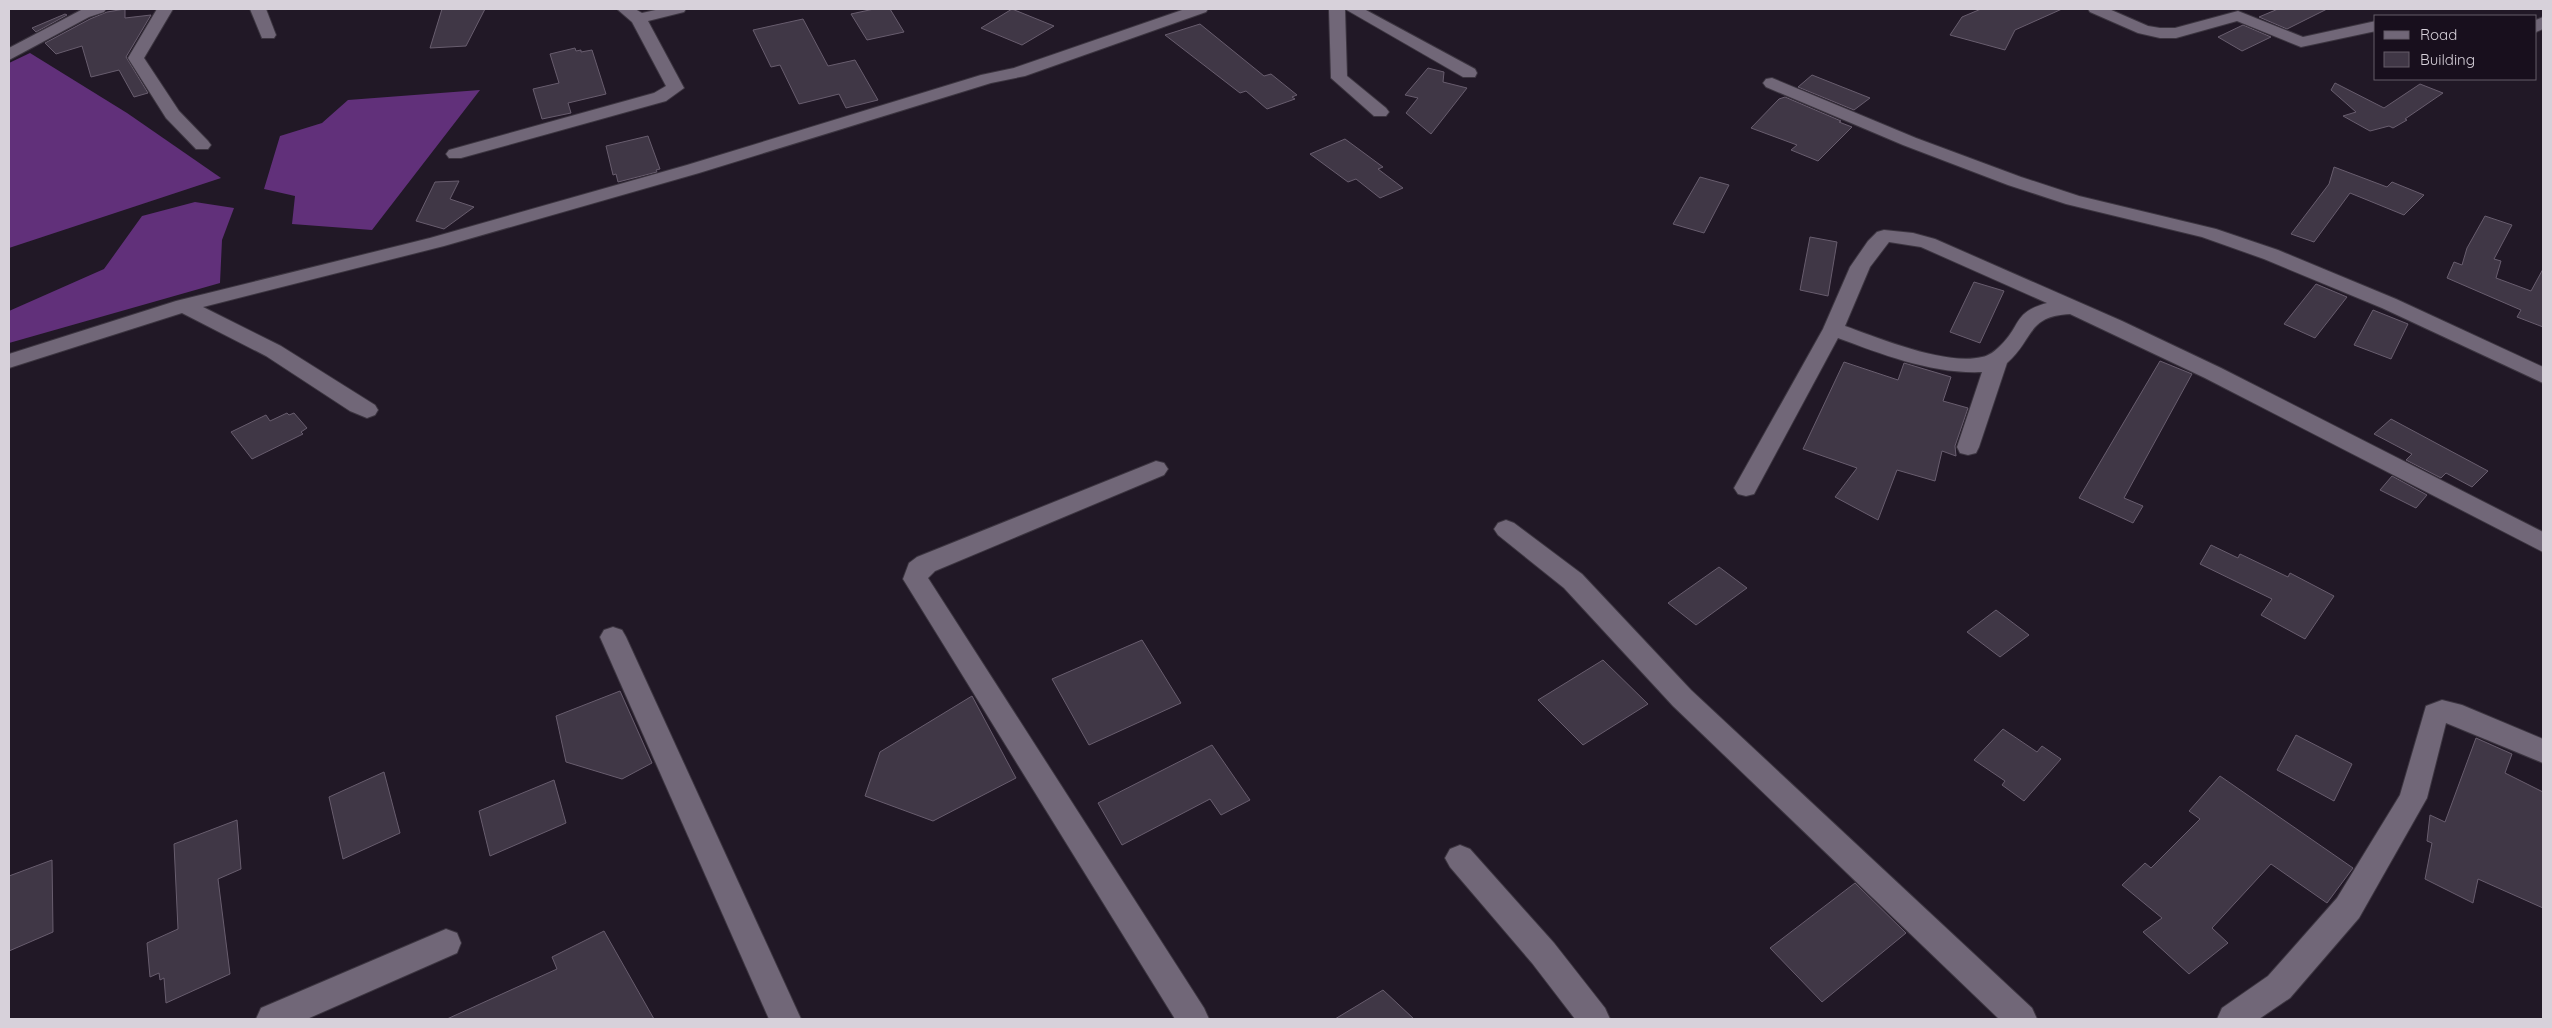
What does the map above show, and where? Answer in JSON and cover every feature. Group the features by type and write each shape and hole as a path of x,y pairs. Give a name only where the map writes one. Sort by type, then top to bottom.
{"street":[{"path":"9,55 82,14 98,9"},
{"path":"165,9 136,58 172,114 202,145"},
{"path":"258,9 268,35"},
{"path":"456,154 660,98 675,88 632,14 678,9"},
{"path":"9,361 183,306 437,242 693,169 988,79 1019,72 1200,9"},
{"path":"1337,9 1339,78 1380,112"},
{"path":"1353,9 1469,73"},
{"path":"2096,9 2144,30 2160,33 2176,33 2238,16 2301,42 2374,26"},
{"path":"1772,83 1865,123 2050,193 2229,240 2469,339 2543,376"},
{"path":"1746,488 1833,329 1852,282 1874,245 1884,236 1913,239 1928,243 2073,307 2285,408 2543,543"},
{"path":"183,306 262,345 302,369 344,399 366,410"},
{"path":"1968,447 1997,360 2010,347 2031,314 2052,307 2073,307"},
{"path":"1833,329 1896,352 1944,365 1975,365 1997,360"},
{"path":"1156,469 926,564 918,570 915,579 1193,1019"},
{"path":"1506,528 1573,581 1682,698 2021,1019"},
{"path":"613,637 785,1019"},
{"path":"2233,1019 2279,987 2348,908 2413,798 2435,714 2442,711 2453,713 2543,751"},
{"path":"1460,858 1543,953 1594,1019"},
{"path":"272,1019 446,943"}],"shaded area":[{"path":"30,53 127,113 221,178 9,248 9,63"},
{"path":"480,90 372,230 292,224 295,196 264,189 280,136 322,123 348,100"},
{"path":"195,202 234,208 222,240 220,283 9,343 9,311 104,269 142,216"}],"building":[{"path":"125,9 125,18 151,15 126,57 148,93 134,97 119,70 91,77 82,46 56,54 45,43 90,19 107,12"},
{"path":"442,9 485,9 466,46 430,48"},
{"path":"874,9 890,9 904,32 867,40 851,14"},
{"path":"1012,9 1054,26 1022,45 981,28"},
{"path":"1981,9 2062,9 2015,30 2005,50 1950,35 1962,17"},
{"path":"2278,9 2327,9 2287,29 2259,17"},
{"path":"65,14 67,15 36,32 32,28"},
{"path":"803,19 828,66 855,60 878,100 846,108 839,94 799,104 780,65 771,67 753,30"},
{"path":"1200,24 1264,76 1271,74 1297,95 1292,97 1295,99 1267,109 1246,91 1240,93 1165,35"},
{"path":"2243,25 2271,37 2242,51 2218,37"},
{"path":"575,48 576,51 581,50 581,52 592,50 606,94 568,103 571,113 542,119 533,89 559,83 550,54"},
{"path":"1428,68 1444,72 1443,82 1467,88 1431,134 1406,113 1418,98 1405,95"},
{"path":"1812,75 1870,98 1854,110 1798,87"},
{"path":"2335,83 2384,108 2420,84 2443,93 2393,128 2389,126 2370,131 2343,116 2356,112 2331,90"},
{"path":"1785,97 1852,127 1818,161 1791,150 1797,145 1751,128 1779,99"},
{"path":"648,136 660,169 656,170 657,172 618,182 616,174 613,175 606,146"},
{"path":"1345,139 1383,167 1378,169 1403,188 1380,198 1356,179 1348,182 1310,154"},
{"path":"2334,167 2387,187 2392,182 2424,195 2404,215 2350,193 2314,242 2291,234 2329,184"},
{"path":"1700,177 1729,185 1704,233 1673,224"},
{"path":"459,181 450,199 474,207 444,229 416,221 435,182"},
{"path":"2485,216 2512,225 2494,259 2501,261 2496,278 2531,291 2543,269 2543,327 2517,317 2521,310 2447,278 2454,262 2462,265 2467,248"},
{"path":"1810,237 1837,242 1828,296 1800,290"},
{"path":"1974,282 2004,291 1980,343 1950,332"},
{"path":"2316,284 2347,297 2315,338 2284,324"},
{"path":"2373,310 2408,324 2391,359 2354,345"},
{"path":"2160,361 2192,374 2124,498 2143,506 2133,523 2079,498"},
{"path":"1844,362 1898,380 1904,363 1951,377 1943,401 1968,408 1955,446 1956,456 1942,451 1935,481 1897,470 1878,520 1835,497 1857,468 1803,449"},
{"path":"287,413 289,415 294,413 307,428 301,432 303,434 252,459 231,432 266,415 270,421"},
{"path":"2391,419 2488,471 2472,487 2446,473 2441,478 2406,460 2412,454 2374,434"},
{"path":"2392,476 2427,495 2416,508 2380,490"},
{"path":"2211,545 2238,558 2240,554 2288,577 2290,573 2334,596 2305,639 2261,615 2272,599 2200,564"},
{"path":"1719,567 1747,588 1696,625 1668,603"},
{"path":"1996,610 2029,635 2000,657 1967,632"},
{"path":"1142,640 1181,703 1089,745 1052,679"},
{"path":"1603,660 1648,704 1583,745 1538,700"},
{"path":"620,691 652,763 622,779 566,762 556,716"},
{"path":"972,696 1016,778 933,821 865,796 880,752"},
{"path":"2003,729 2037,752 2042,746 2061,759 2024,801 2002,785 2005,781 1974,760"},
{"path":"2296,735 2352,764 2334,801 2277,770"},
{"path":"2476,738 2512,754 2505,773 2543,792 2543,908 2478,879 2473,903 2425,879 2432,843 2427,841 2430,815 2445,822"},
{"path":"1212,745 1250,800 1221,815 1210,799 1122,845 1098,803"},
{"path":"384,772 400,833 343,859 329,797"},
{"path":"2220,776 2353,868 2327,903 2271,864 2212,928 2228,943 2189,974 2143,932 2162,918 2122,885 2145,863 2151,868 2200,819 2189,811"},
{"path":"554,780 566,823 490,856 479,811"},
{"path":"237,820 241,869 218,879 230,974 166,1003 164,978 160,980 159,973 150,977 147,943 178,929 174,844"},
{"path":"52,860 53,932 9,951 9,876"},
{"path":"1855,883 1906,933 1822,1002 1770,948"},
{"path":"604,931 654,1019 447,1019 557,969 552,957"},
{"path":"1383,990 1414,1019 1335,1019"}]}
